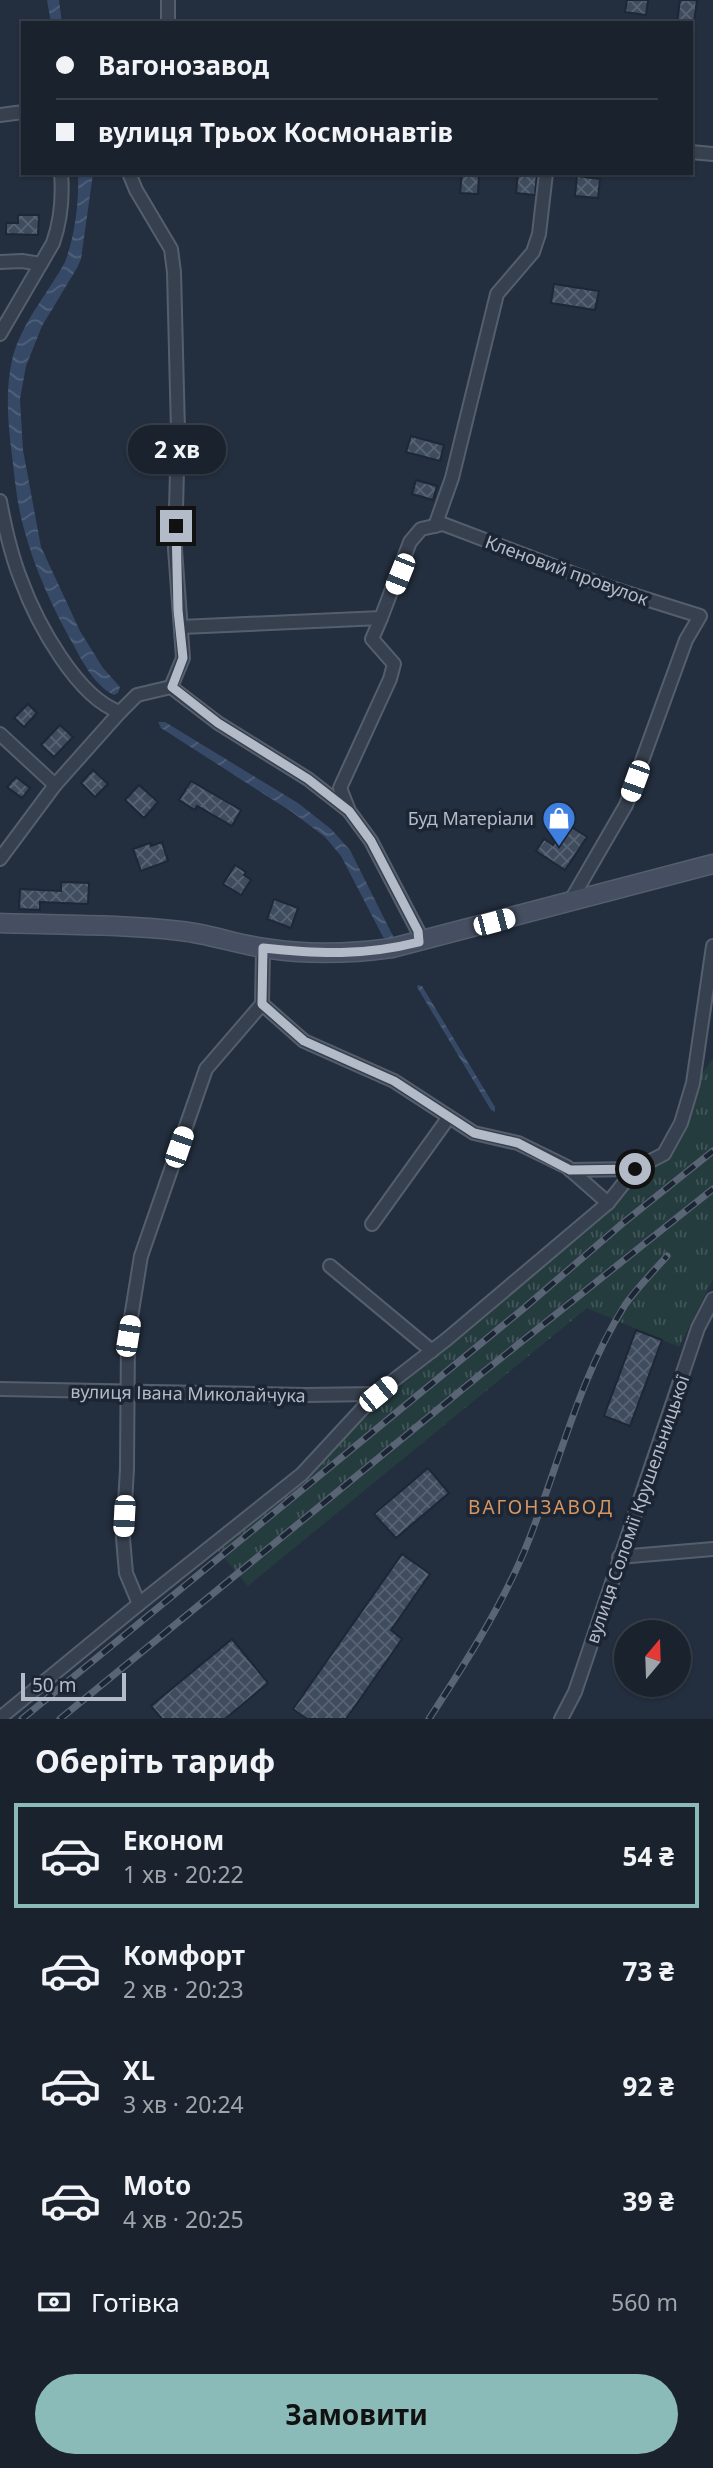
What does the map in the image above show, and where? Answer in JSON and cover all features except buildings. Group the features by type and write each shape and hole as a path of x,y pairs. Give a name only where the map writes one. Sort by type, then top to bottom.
{"main road":[{"path":"0,923 126,926 184,931 263,948 313,954 354,954 419,942 713,864"}],"street":[{"path":"168,0 168,21"},
{"path":"0,115 21,111"},
{"path":"693,152 713,154"},
{"path":"0,334 54,243 59,228 61,175"},
{"path":"130,175 171,249 174,272 178,431 175,549 183,658 172,687"},
{"path":"135,175 136,190"},
{"path":"419,942 418,931 371,841 349,811 340,788 390,679 394,664 372,639 400,574 410,542 421,529 435,526 452,478 497,294 533,252 539,234 546,175"},
{"path":"0,262 41,264"},
{"path":"0,501 21,581 50,638 86,688 107,707 120,712"},
{"name":"Кленовий провулок","path":"435,526 443,524 611,588 706,617 686,640 626,805 571,900"},
{"path":"181,627 381,618"},
{"path":"0,859 54,785 137,695 172,687"},
{"path":"172,687 218,723 308,779 349,811"},
{"path":"0,734 54,785"},
{"path":"0,1718 302,1474 376,1394 608,1203 635,1169 664,1154 681,1123 693,1083 713,946"},
{"path":"139,1604 126,1573 122,1538 128,1336 141,1256 205,1069 262,1004 263,948"},
{"path":"262,1004 304,1041 394,1081 474,1133 518,1143 570,1170 608,1203"},
{"path":"372,1224 449,1116"},
{"path":"570,1170 635,1169"},
{"path":"330,1266 432,1350"},
{"name":"вулиця Соломії Крушельницької","path":"561,1719 575,1692 698,1328 713,1299"},
{"name":"вулиця Івана Миколайчука","path":"0,1389 376,1394"},
{"path":"619,1557 713,1549"}],"green space":[{"path":"713,1058 713,1279 679,1347 587,1308 248,1586 216,1548 632,1184 640,1171 669,1157 701,1075"}],"water":[{"path":"47,0 59,0 62,21 51,21"},
{"path":"78,175 93,175 81,259 42,326 26,366 20,399 23,450 41,547 80,631 103,668 120,687 114,695 101,686 86,667 39,574 20,511 8,420 8,384 16,347 21,334 65,262 76,219"},
{"path":"158,722 165,722 298,803 331,829 350,850 394,938 391,941 383,937 341,856 325,837 292,812 161,728"},
{"path":"418,985 422,986 495,1107 495,1112 491,1110"}],"railway":[{"path":"22,1719 713,1151"},
{"path":"60,1719 481,1374 713,1189"},
{"path":"429,1719 480,1637 514,1574 581,1395 608,1334 625,1305 667,1256"}],"place":[{"name":"Буд Матерiали","path":"559,848"}],"district":[{"name":"ВАГОНЗАВОД","path":"541,1507"}],"route":[{"path":"176,526 178,610 183,658 172,687 218,723 308,779 349,811 371,841 418,931 419,942 354,954 313,954 263,948 262,1004 304,1041 394,1081 474,1133 518,1143 570,1170 635,1169"}]}
